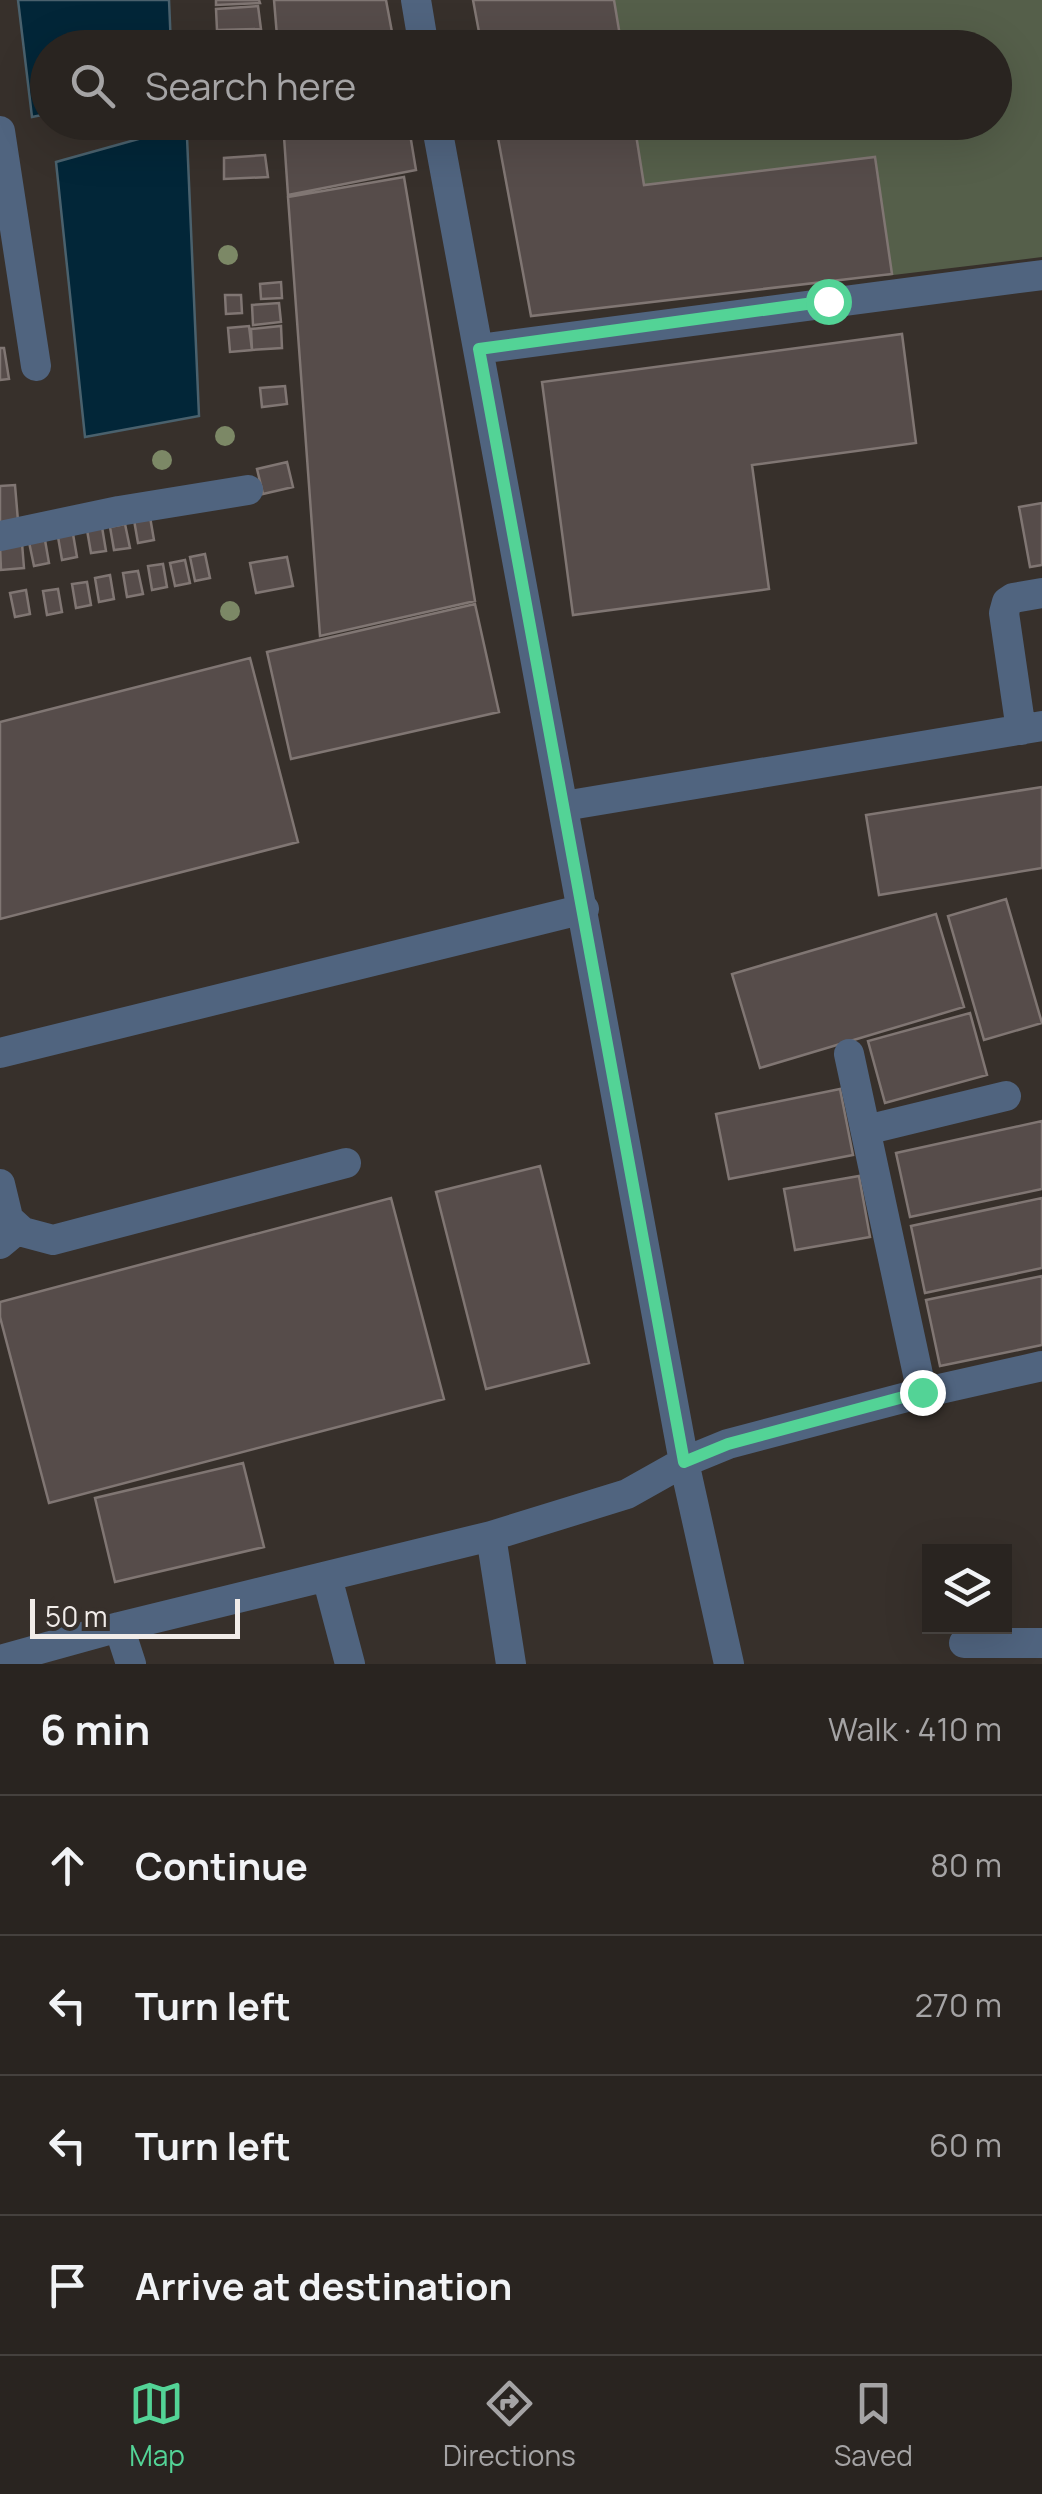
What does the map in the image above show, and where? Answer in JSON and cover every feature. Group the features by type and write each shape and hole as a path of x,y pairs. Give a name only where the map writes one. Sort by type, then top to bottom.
{"street":[{"path":"416,0 421,30"},
{"path":"0,131 36,366"},
{"path":"439,140 684,1462 729,1664"},
{"path":"479,349 1042,275"},
{"path":"0,536 248,490"},
{"path":"564,806 1032,728 1004,614 1006,602 1013,598 1042,594"},
{"path":"0,1053 584,909"},
{"path":"850,1054 922,1392"},
{"path":"866,1130 1006,1096"},
{"path":"0,1184 6,1233 23,1232 52,1240 346,1163"},
{"path":"0,1660 492,1536 627,1494 684,1462 728,1444 922,1392 1042,1366"},
{"path":"492,1536 511,1664"},
{"path":"326,1577 350,1664"},
{"path":"119,1627 131,1664"},
{"path":"964,1643 1042,1643"}],"green space":[{"path":"613,0 1042,0 1042,257 885,276 872,168 638,196 631,140 1012,140 1012,30 617,30"}],"water":[{"path":"18,0 169,0 170,30 30,30 30,100"},
{"path":"135,140 187,140 199,416 85,437 56,162"}],"building":[{"path":"216,0 259,0 260,3 216,5"},
{"path":"274,0 386,0 392,30 276,30"},
{"path":"473,0 614,0 619,30 479,30"},
{"path":"258,6 261,29 217,30 216,9"},
{"path":"284,140 411,140 416,170 288,195"},
{"path":"498,140 637,140 644,185 875,157 892,274 531,316"},
{"path":"265,155 268,177 224,179 224,158"},
{"path":"404,177 475,601 320,636 288,197"},
{"path":"281,282 282,298 261,299 260,284"},
{"path":"225,295 241,295 242,313 226,314"},
{"path":"279,303 281,322 253,325 252,305"},
{"path":"249,326 252,350 230,352 228,328"},
{"path":"281,326 282,348 252,350 251,329"},
{"path":"902,334 916,443 752,465 769,589 573,615 542,382"},
{"path":"0,348 4,348 9,379 0,380"},
{"path":"285,386 287,404 262,407 260,388"},
{"path":"287,462 293,487 263,494 257,469"},
{"path":"15,485 18,521 0,523 0,486"},
{"path":"1042,503 1042,565 1030,567 1019,507"},
{"path":"150,517 154,540 138,543 134,520"},
{"path":"125,524 130,548 114,550 110,527"},
{"path":"102,527 106,551 91,553 87,530"},
{"path":"73,534 77,557 62,560 58,537"},
{"path":"45,540 49,563 34,566 29,542"},
{"path":"22,543 24,568 1,570 0,546"},
{"path":"205,554 210,578 195,581 190,557"},
{"path":"287,557 293,586 256,593 250,563"},
{"path":"185,560 190,583 175,586 170,563"},
{"path":"163,564 167,587 152,590 148,566"},
{"path":"138,571 143,594 127,597 123,573"},
{"path":"110,575 114,599 99,602 95,578"},
{"path":"87,582 91,605 76,608 72,584"},
{"path":"58,589 62,612 47,615 43,591"},
{"path":"26,590 30,614 15,617 10,593"},
{"path":"475,604 499,712 291,759 267,652"},
{"path":"250,658 298,842 0,919 0,722"},
{"path":"1042,787 1042,868 879,895 866,815"},
{"path":"1006,899 1042,1023 984,1040 948,916"},
{"path":"936,914 964,1007 760,1068 732,974"},
{"path":"970,1013 987,1075 885,1103 868,1041"},
{"path":"840,1089 853,1155 729,1179 716,1114"},
{"path":"1042,1121 1042,1189 910,1217 896,1153"},
{"path":"540,1166 589,1363 486,1389 436,1192"},
{"path":"859,1176 870,1237 795,1250 784,1189"},
{"path":"391,1198 444,1399 49,1503 0,1317 0,1302"},
{"path":"1042,1198 1042,1268 925,1293 911,1226"},
{"path":"1042,1276 1042,1345 940,1366 926,1300"},
{"path":"243,1463 264,1547 115,1582 95,1498"}],"route":[{"path":"828,301 479,349 684,1462 728,1444 922,1392"}]}
